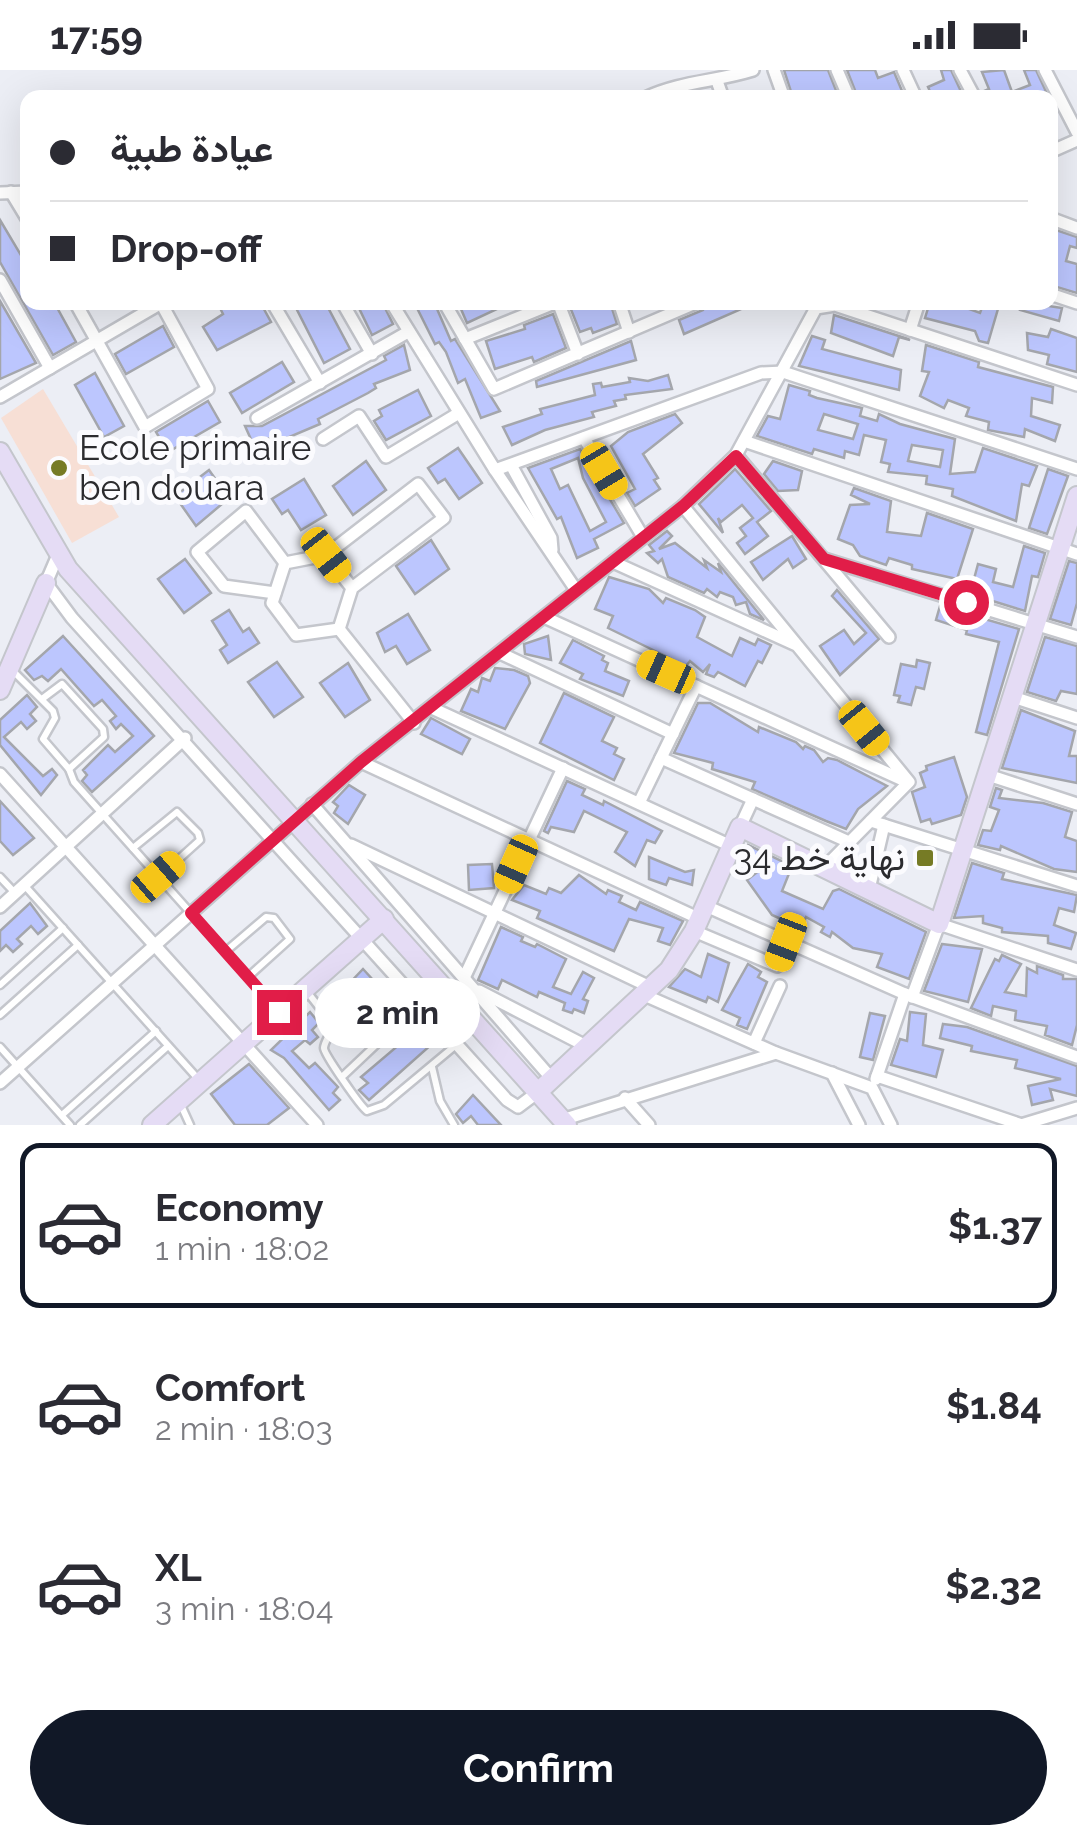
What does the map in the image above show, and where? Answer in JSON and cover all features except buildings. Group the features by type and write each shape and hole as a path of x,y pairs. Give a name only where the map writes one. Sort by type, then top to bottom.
{"street":[{"path":"662,90 679,82 717,81 752,70"},
{"path":"717,81 721,90"},
{"path":"1058,95 1077,132"},
{"path":"0,280 50,368"},
{"path":"80,310 145,427 208,389 166,310"},
{"path":"0,397 97,340 139,310"},
{"path":"277,310 320,383"},
{"path":"347,310 372,354"},
{"path":"396,310 495,470 576,590"},
{"path":"448,310 494,389 680,310"},
{"path":"465,340 538,310"},
{"path":"561,310 578,354"},
{"path":"621,310 629,332"},
{"path":"0,1083 294,819 683,506 736,456 814,310"},
{"path":"849,310 1077,385"},
{"path":"910,330 916,310"},
{"path":"258,418 408,332"},
{"path":"495,470 761,372 783,372 1077,469"},
{"path":"322,439 359,416 386,457 459,413"},
{"path":"584,438 644,537"},
{"path":"744,441 1069,551"},
{"path":"0,452 58,555 384,919 545,1086"},
{"path":"736,456 889,637"},
{"path":"510,465 551,538 553,556"},
{"path":"285,562 326,555 418,484 427,495 444,518 352,588 339,629"},
{"path":"891,1125 875,1082 940,924 1036,624 1069,551 1077,496"},
{"path":"683,506 909,782"},
{"path":"276,593 224,586 197,552 246,511 285,562"},
{"path":"0,690 58,555"},
{"path":"326,555 352,588"},
{"path":"824,559 1077,637"},
{"path":"285,562 272,603 296,634 339,629"},
{"path":"612,562 798,646"},
{"path":"46,583 72,618 185,738 514,1105 545,1086 669,970 700,919 753,799"},
{"path":"544,616 909,782"},
{"path":"339,629 414,724"},
{"path":"500,653 673,734"},
{"path":"640,803 696,686"},
{"path":"1013,697 1077,718"},
{"path":"434,709 732,846"},
{"path":"0,907 185,738"},
{"path":"661,758 849,842"},
{"path":"361,762 700,919 777,966 786,942"},
{"path":"464,978 563,768"},
{"path":"0,774 318,1125"},
{"path":"988,775 1077,804"},
{"path":"824,868 849,842 877,823 909,782"},
{"path":"312,804 473,988 545,1086 565,1123 625,1098 776,1053"},
{"path":"877,823 1077,886"},
{"path":"869,890 877,823"},
{"path":"740,826 940,924 1077,970"},
{"path":"344,841 776,1053 832,1073 1022,1125 1077,1108"},
{"path":"152,1125 384,919"},
{"path":"700,919 786,942 908,996 1077,1057"},
{"path":"754,1044 780,986"},
{"path":"473,988 586,1046"},
{"path":"832,1073 859,1125"},
{"path":"625,1098 649,1125"}],"lane":[{"path":"10,668 55,714 43,739 69,768 74,782 279,1012"},
{"path":"42,700 62,684 105,733 69,768"},
{"path":"133,848 177,812 198,833 200,840 158,877"},
{"path":"0,877 63,928 200,1082"},
{"path":"226,952 266,917 282,927 289,936 288,942 248,977"},
{"path":"0,984 63,928"},
{"path":"0,1015 78,945"},
{"path":"305,989 330,1019 333,1030 324,1049 344,1075 352,1097 373,1112 457,1044"},
{"path":"330,1019 351,1009 380,1040 344,1075"},
{"path":"62,1115 156,1032"},
{"path":"80,1125 168,1046"},
{"path":"0,1048 70,1125"},
{"path":"432,1067 440,1102 454,1125"},
{"path":"178,1100 190,1125"}],"shaded area":[{"name":"Ecole primaire ben douara","path":"43,389 119,517 72,543 1,418"}],"place":[{"name":"Ecole primaire ben douara","path":"59,468"},
{"name":"نهاية خط 34","path":"925,858"}],"route":[{"path":"279,1012 191,913 361,762 434,709 683,506 736,456 824,559 966,602"}]}
